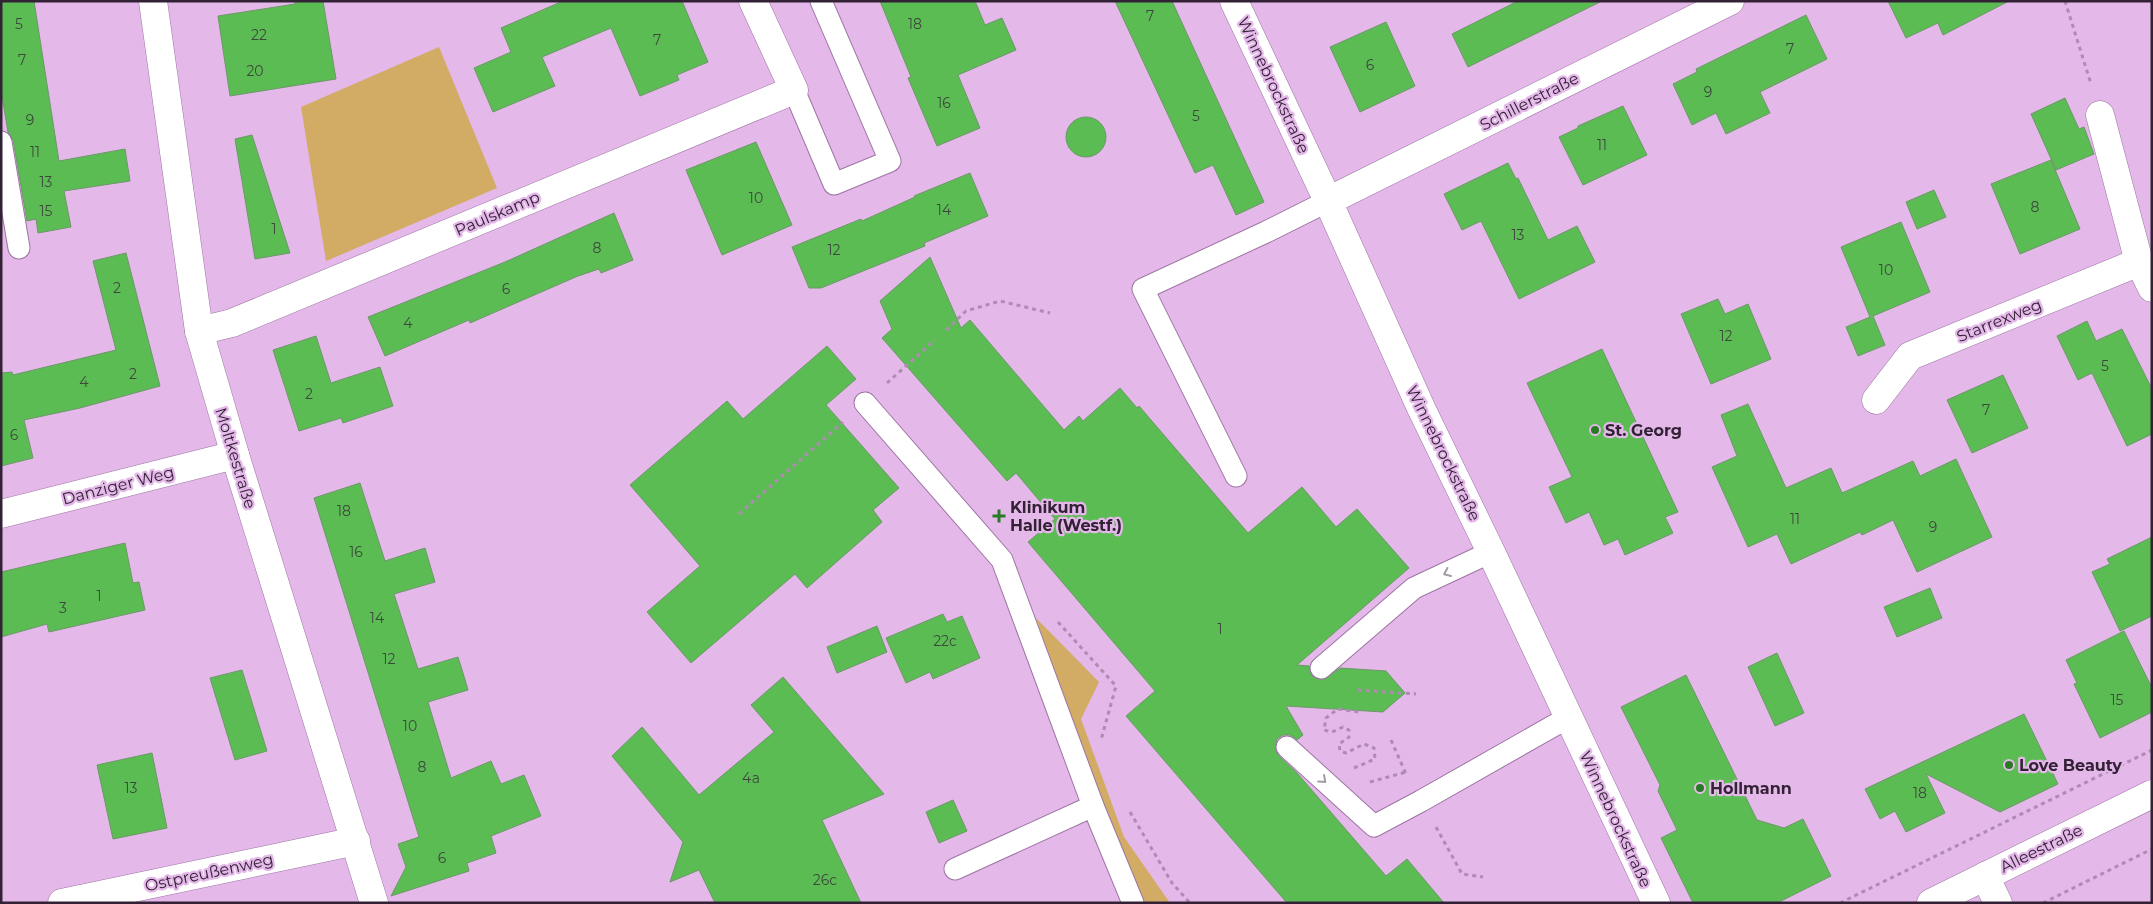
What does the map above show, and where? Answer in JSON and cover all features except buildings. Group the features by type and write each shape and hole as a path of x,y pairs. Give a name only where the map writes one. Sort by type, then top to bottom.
{"street":[{"name":"Moltkestraße","path":"153,1 199,331 234,455 374,903"},
{"path":"753,1 794,90"},
{"name":"Winnebrockstraße","path":"1234,1 1328,201 1422,410 1569,716 1656,903"},
{"name":"Schillerstraße","path":"1328,201 1730,1"},
{"name":"Paulskamp","path":"199,331 232,323 794,90"},
{"path":"2100,115 2139,262 2152,288"},
{"name":"Starrexweg","path":"1876,400 1910,356 2139,262"},
{"name":"Danziger Weg","path":"1,514 234,455"},
{"name":"Alleestraße","path":"1931,903 2152,794"},
{"name":"Ostpreußenweg","path":"62,903 356,841"},
{"path":"1985,876 1998,903"}],"lane":[{"path":"794,90 834,184 890,162 821,1"},
{"path":"1,142 19,248"},
{"path":"1236,476 1143,289 1328,201"},
{"path":"865,403 1002,560 1093,806 1133,903"},
{"path":"1321,668 1414,588 1491,552"},
{"path":"1287,747 1374,826 1569,716"},
{"path":"955,869 1093,806"}],"path":[{"path":"2065,1 2100,115"},
{"path":"946,330 966,311 1000,301 1050,313"},
{"path":"739,514 935,340"},
{"path":"1056,619 1116,686 1101,740 1103,748"},
{"path":"1358,690 1416,694"},
{"path":"1354,778 1354,768 1375,759 1374,748 1364,744 1346,753 1340,751 1340,744 1349,737 1349,730 1343,727 1332,732 1324,730 1326,718 1338,709 1359,712"},
{"path":"1362,780 1369,782 1406,772 1391,740"},
{"path":"1840,903 2152,750"},
{"path":"1421,801 1462,874 1483,877"},
{"path":"1128,808 1172,883 1190,903"},
{"path":"2043,903 2152,849"}],"shaded area":[{"path":"439,47 497,188 326,261 301,107"},
{"path":"1036,618 1099,682 1081,719 1124,837 1170,903 1142,903 1098,807"}],"place":[{"name":"St. Georg","path":"1595,430"},
{"name":"Klinikum Halle (Westf.)","path":"999,516"},
{"name":"Love Beauty","path":"2009,765"},
{"name":"Hollmann","path":"1700,788"}]}
